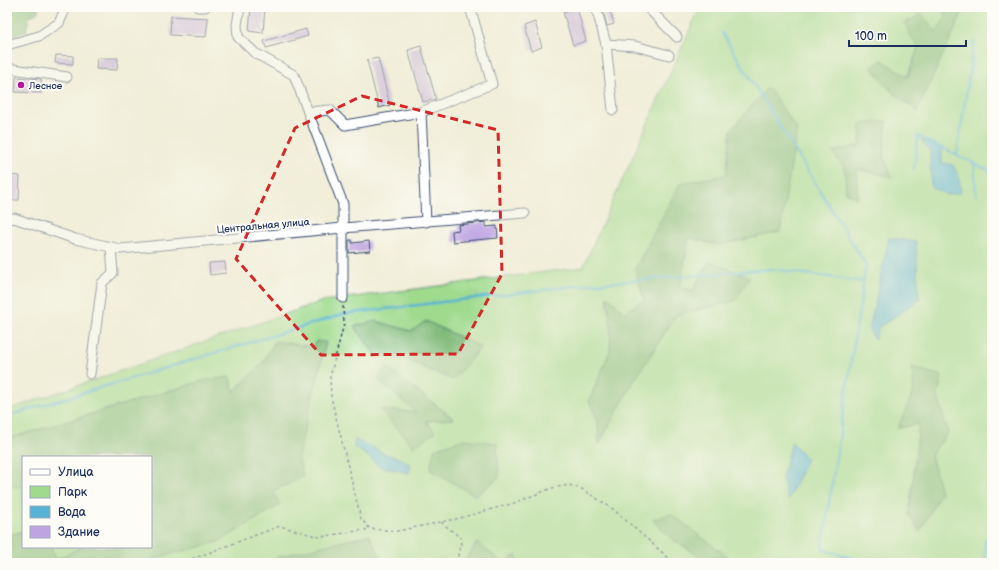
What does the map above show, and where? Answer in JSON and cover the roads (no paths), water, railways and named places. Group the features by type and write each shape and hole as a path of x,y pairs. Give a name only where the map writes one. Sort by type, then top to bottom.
{"street":[{"path":"7,45 39,36 59,23 66,7"},
{"path":"198,7 205,7"},
{"path":"240,7 237,25 238,37 255,53 294,75 343,204 343,298"},
{"path":"308,112 330,110 345,125 421,112 492,84 470,7"},
{"path":"596,7 606,44 612,110"},
{"path":"647,7 677,37"},
{"path":"606,44 635,46 669,55"},
{"path":"8,71 67,76"},
{"path":"421,112 426,222"},
{"name":"Центральная улица","path":"7,220 14,218 75,239 120,249 343,228 525,214"},
{"path":"90,374 102,283 113,274 111,247"}],"water":[{"path":"921,139 942,148 942,163 953,165 959,177 961,193 947,195 931,187 930,152"},
{"path":"889,238 916,242 919,300 879,327 875,340 869,330"},
{"path":"355,440 385,454 399,458 411,465 409,473 378,466 370,458 354,447"},
{"path":"792,442 807,459 788,500 782,478"}],"waterway":[{"path":"722,33 866,265 822,549 868,563"},
{"path":"957,155 974,42"},
{"path":"914,169 918,136 992,172"},
{"path":"974,163 976,195"},
{"path":"7,416 344,314 591,284 772,269 863,282"},
{"path":"985,563 985,540 992,536"}],"place":[{"name":"Лесное","path":"21,85"}]}
